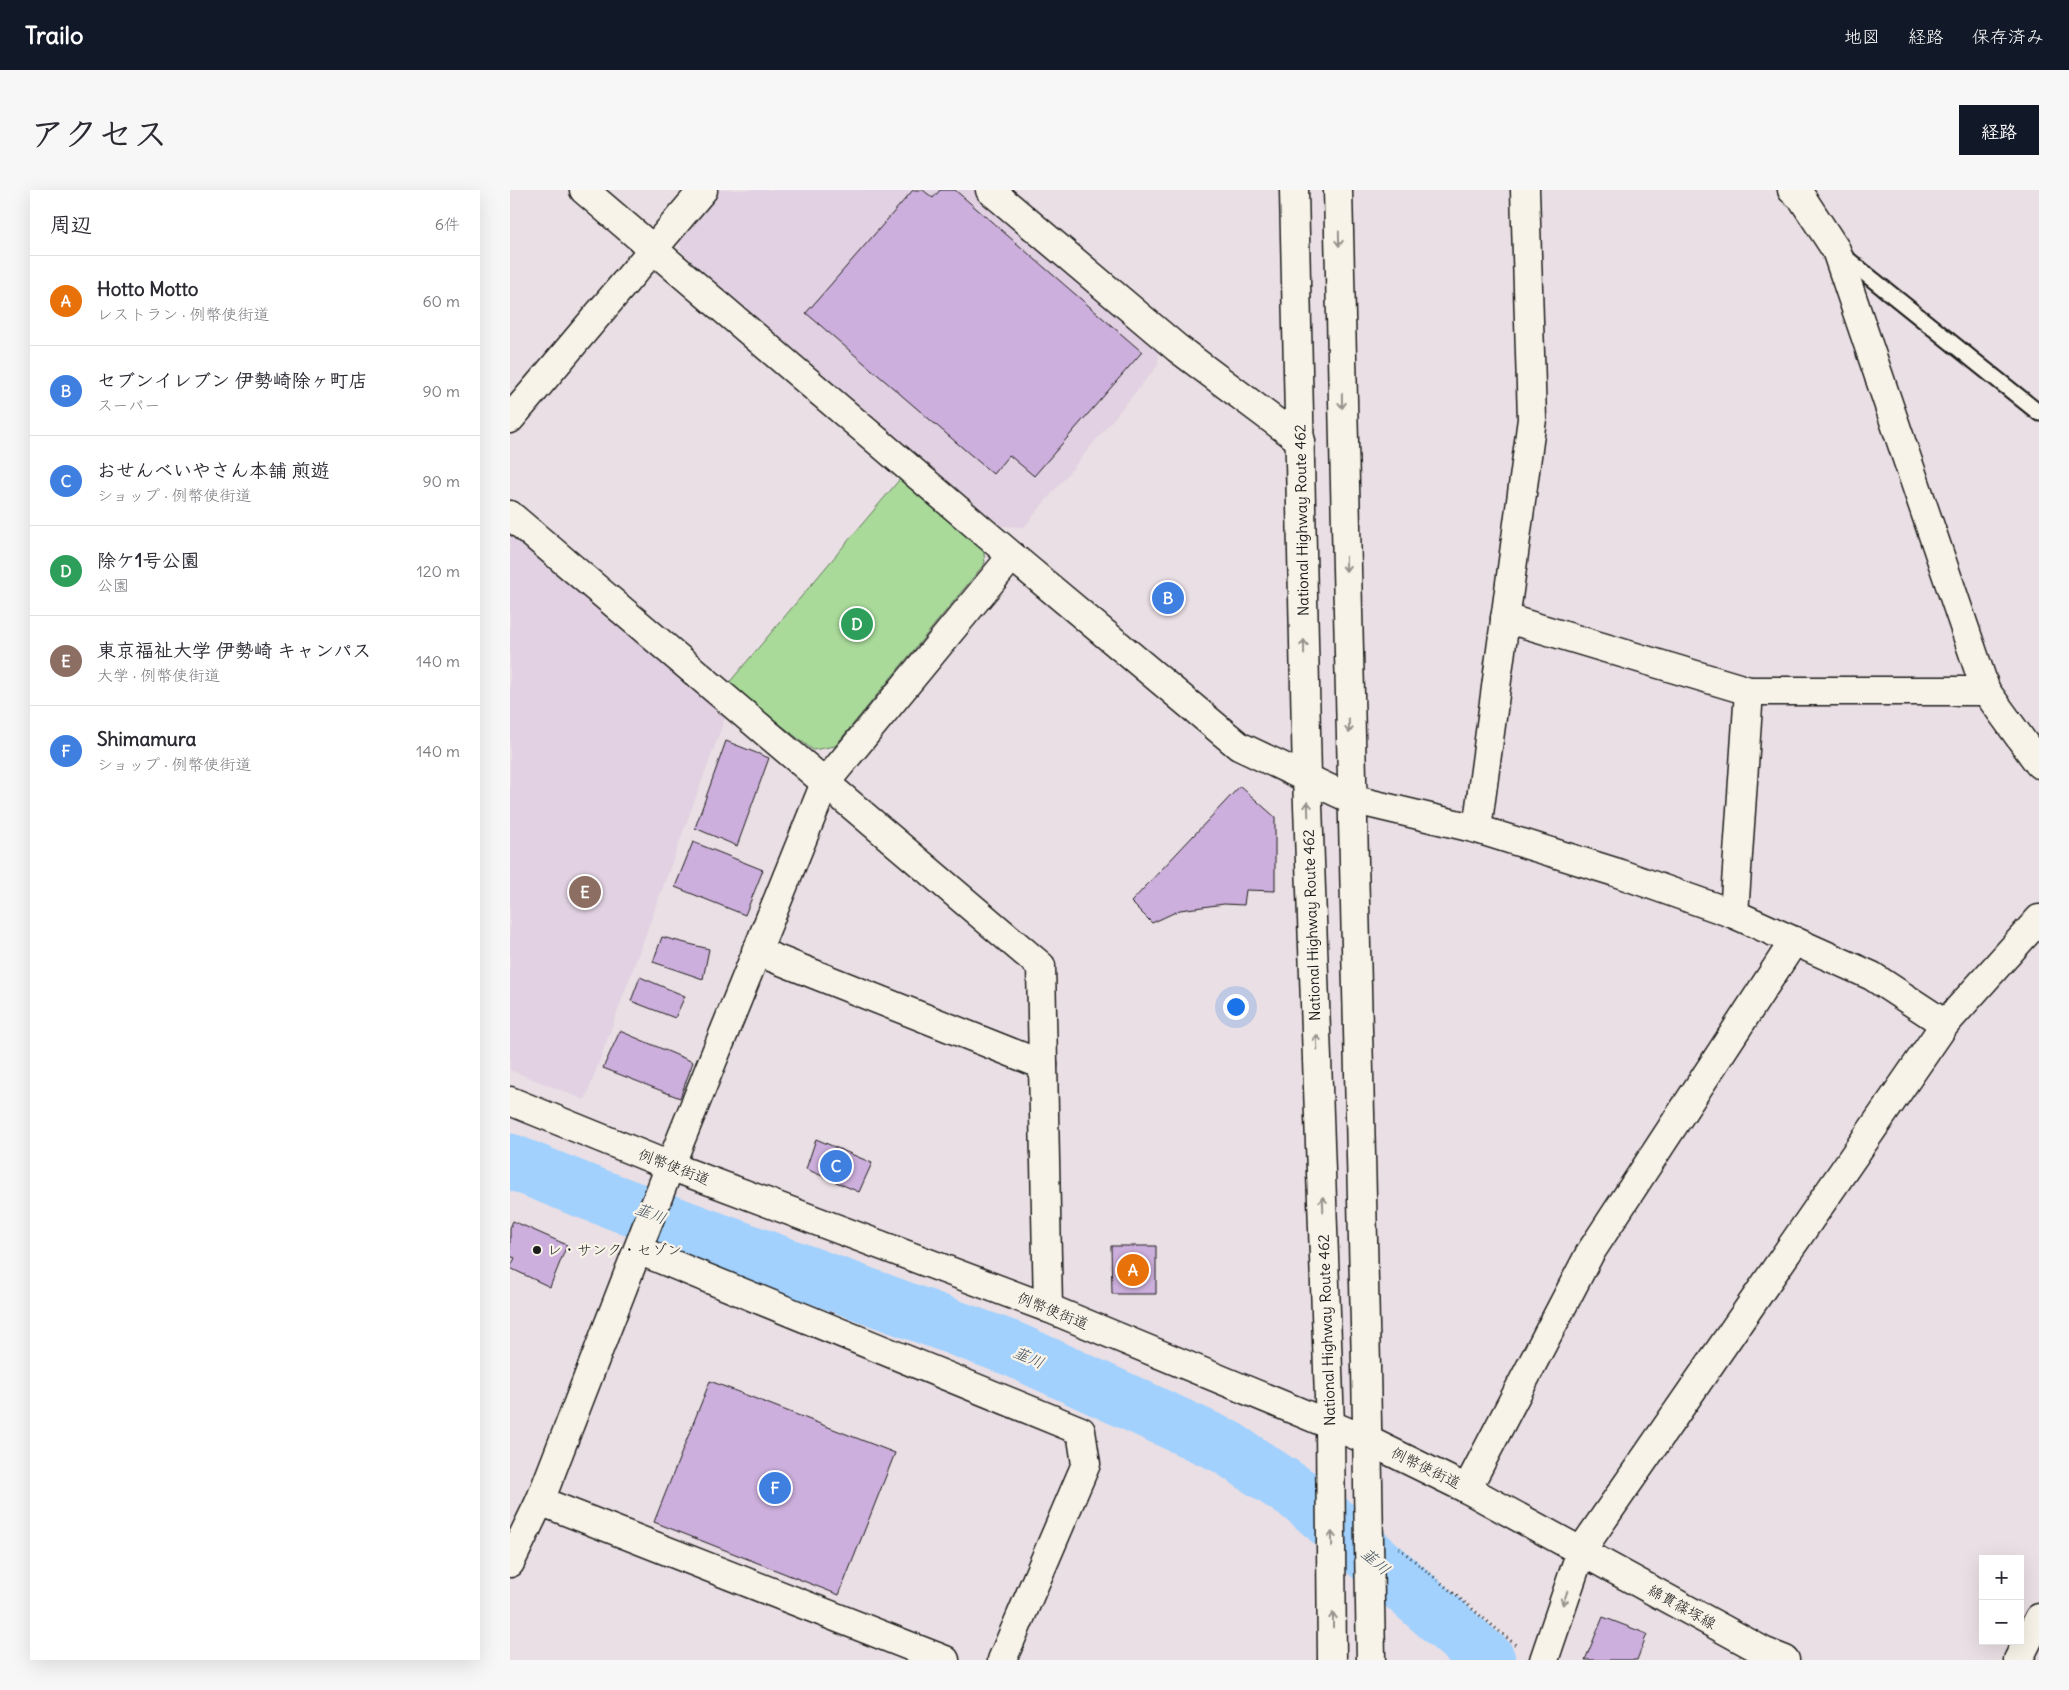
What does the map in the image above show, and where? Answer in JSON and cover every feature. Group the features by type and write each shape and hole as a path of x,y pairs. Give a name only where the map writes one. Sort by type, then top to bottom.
{"main road":[{"path":"584,190 1012,556 1239,746 1307,777 1351,800 1477,829 1615,872 1734,914 1872,976 1945,1024"},
{"path":"510,418 703,190"},
{"path":"990,190 1177,348 1301,441"},
{"name":"National Highway Route 462","path":"1294,190 1307,777 1330,1426 1333,1580 1332,1660"},
{"path":"1338,190 1371,1660"},
{"path":"1477,829 1532,419 1525,190"},
{"path":"1792,190 1802,198 1836,250 1986,691 2039,764"},
{"path":"510,515 1041,966 1048,1308"},
{"path":"510,1563 540,1501 670,1166 825,782 1012,556"},
{"path":"1505,618 1748,691 1986,691"},
{"path":"1734,914 1748,691"},
{"path":"1533,1655 1582,1552 1945,1024 2039,919"},
{"path":"1467,1489 1590,1253 1794,941"},
{"path":"756,951 1043,1065"},
{"name":"例幣使街道","path":"510,1101 670,1166 1048,1308 1367,1440 1467,1489 1582,1552"},
{"path":"638,1250 1081,1431 1086,1464 1002,1660"},
{"path":"540,1501 945,1660"},
{"name":"綿貫篠塚線","path":"1582,1552 1765,1652 1784,1660"},
{"path":"2018,1660 2039,1618"}],"lane":[{"path":"1836,250 2039,413"}],"path":[{"path":"1396,1546 1533,1655"}],"shaded area":[{"path":"718,190 977,190 1159,343 1158,365 1024,527 1001,526 681,252 680,235"},
{"path":"510,532 726,715 585,1100 510,1070"}],"green space":[{"path":"900,479 983,545 985,563 835,746 813,750 728,684"}],"building":[{"path":"913,190 923,190 933,198 940,190 955,190 1142,352 1034,476 1009,455 993,474 806,313"},
{"path":"726,741 769,758 737,846 695,828"},
{"path":"1240,786 1275,817 1275,891 1246,890 1244,905 1224,904 1180,910 1152,923 1131,902"},
{"path":"693,842 763,870 745,915 675,887"},
{"path":"662,937 709,949 703,979 653,962"},
{"path":"640,977 685,996 675,1018 631,1001"},
{"path":"620,1031 693,1062 680,1098 603,1068"},
{"path":"816,1139 872,1163 859,1192 806,1169"},
{"name":"レ・サンク・セゾン","path":"513,1221 567,1245 550,1287 510,1268 515,1258 510,1256 510,1228"},
{"path":"1111,1246 1156,1246 1156,1294 1112,1294"},
{"path":"710,1381 895,1453 839,1595 654,1522"},
{"path":"1603,1617 1647,1634 1637,1660 1585,1660"}],"waterway":[{"name":"韮川","path":"510,1161 579,1189 1015,1350 1226,1447 1305,1499 1488,1660"}],"place":[{"name":"セブンイレブン 伊勢崎除ヶ町店","path":"1168,598"},
{"name":"除ケ1号公園","path":"857,624"},
{"name":"東京福祉大学 伊勢崎 キャンパス","path":"585,892"},
{"name":"おせんベいやさん本舗 煎遊","path":"836,1166"},
{"name":"レ・サンク・セゾン","path":"537,1250"},
{"name":"Hotto Motto","path":"1133,1270"},
{"name":"Shimamura","path":"775,1488"}]}
